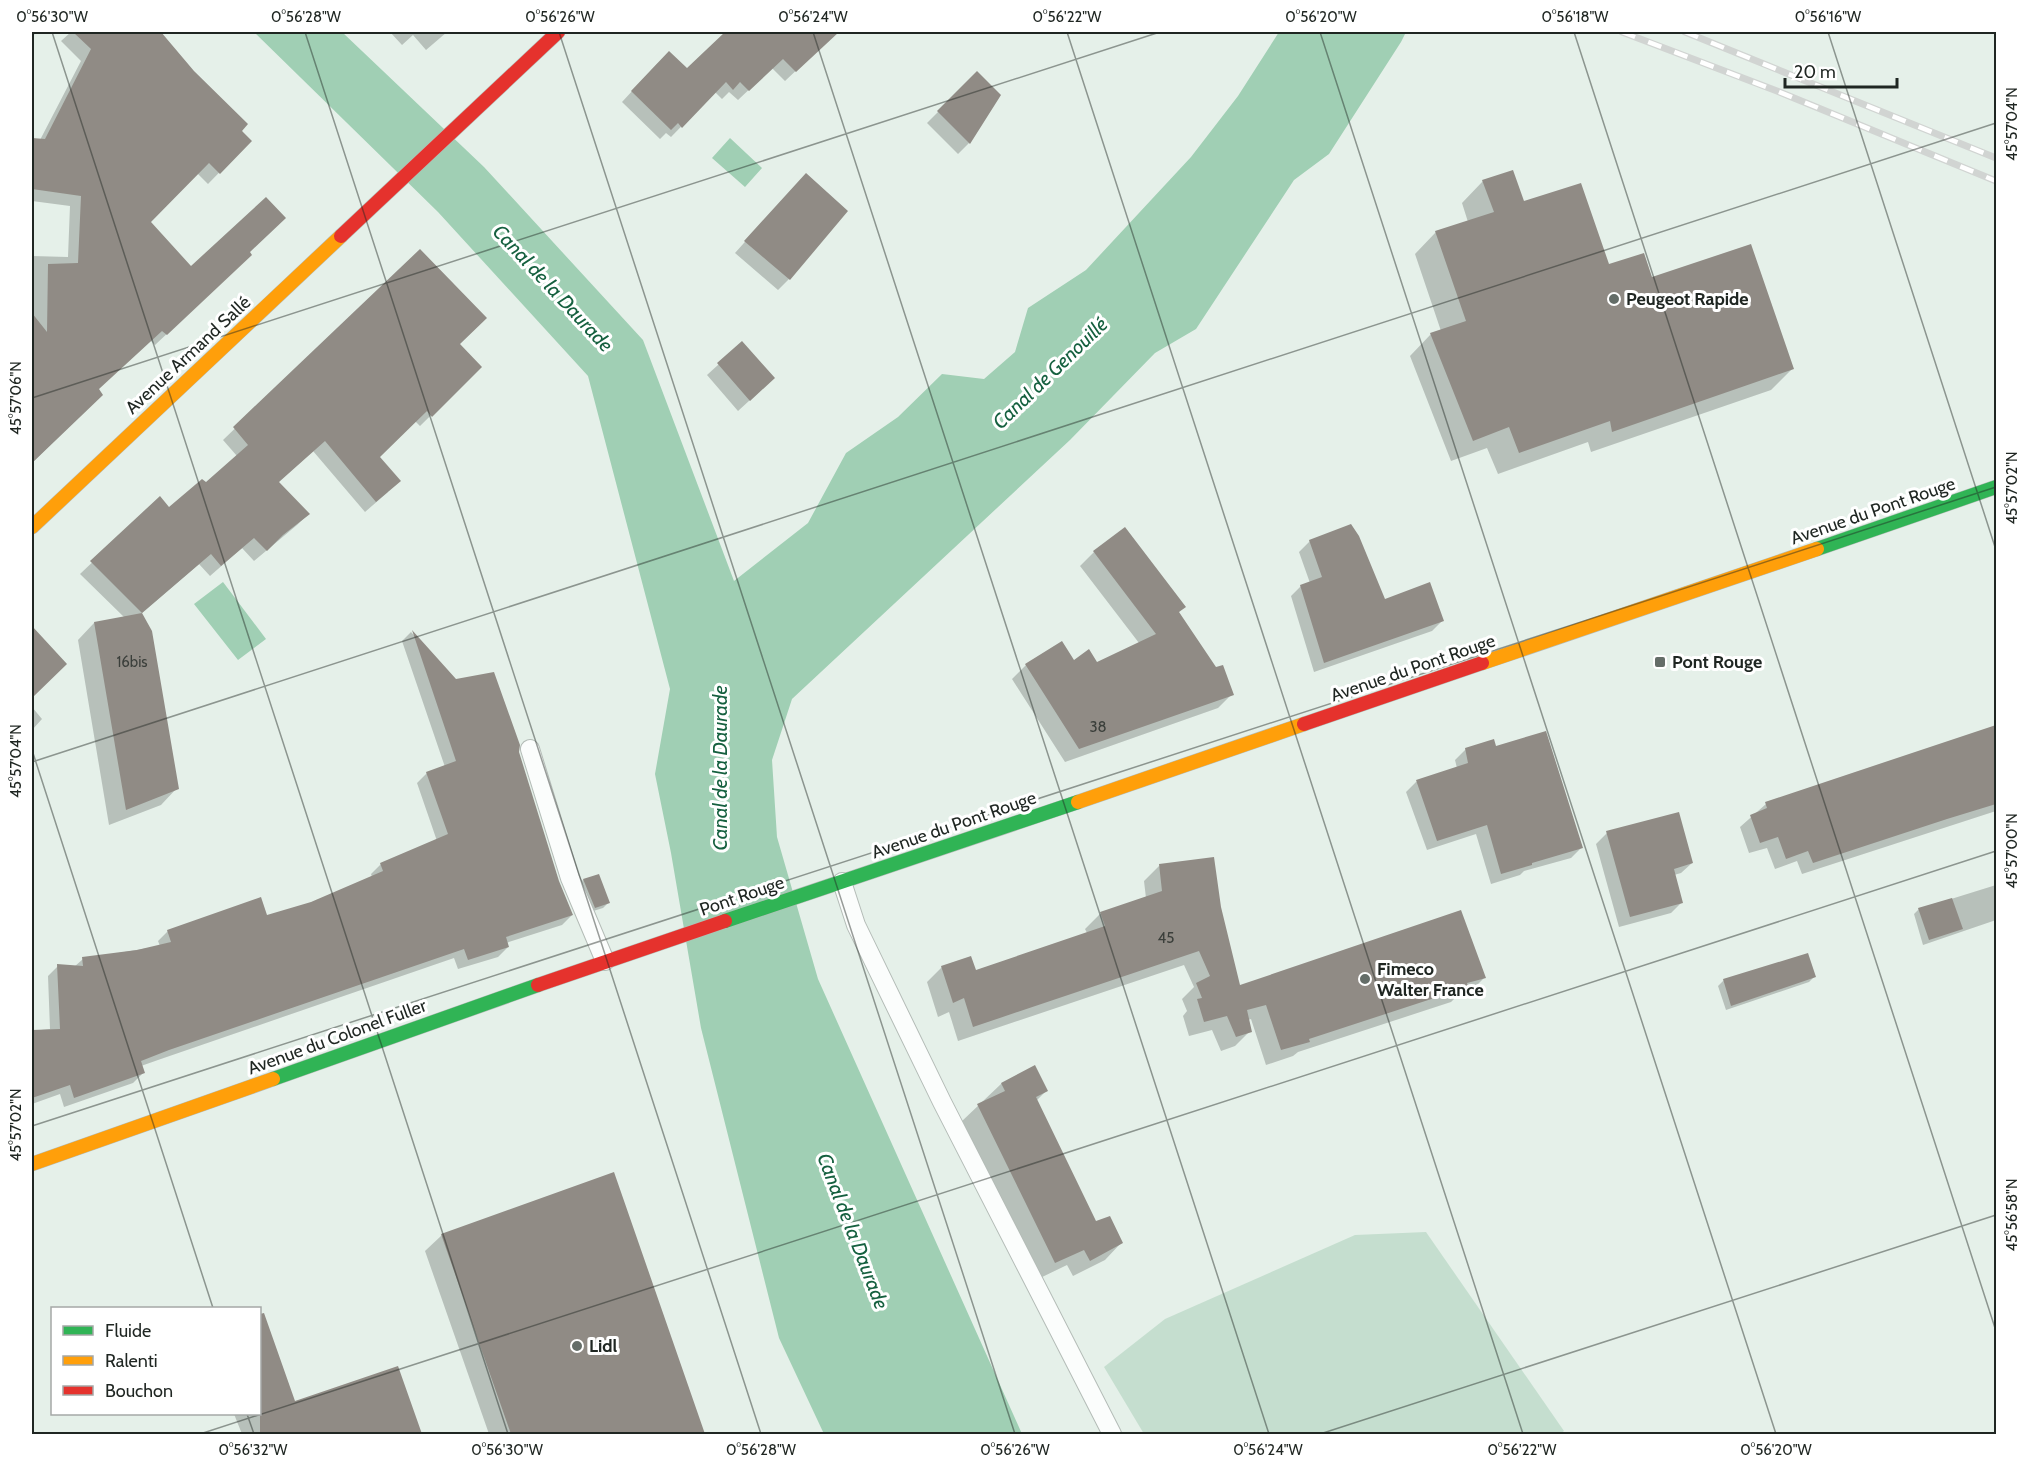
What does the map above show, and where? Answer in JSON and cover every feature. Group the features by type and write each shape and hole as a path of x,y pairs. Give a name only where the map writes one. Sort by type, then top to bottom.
{"main road":[{"name":"Avenue Armand Sallé","path":"32,527 558,32"},
{"name":"Avenue du Pont Rouge","path":"842,882 1996,487"},
{"name":"Pont Rouge","path":"655,945 842,882"},
{"name":"Avenue du Colonel Fuller","path":"32,1164 655,945"}],"lane":[{"path":"530,749 570,878 605,961"},
{"path":"842,882 856,925 931,1081 1112,1434"}],"shaded area":[{"path":"1426,1232 1564,1431 1560,1434 1144,1434 1104,1367 1165,1319 1355,1235"}],"water":[{"path":"254,32 342,32 484,167 643,340 734,581 808,523 846,453 898,417 942,374 984,379 1015,352 1028,308 1086,270 1191,157 1238,96 1279,32 1406,32 1329,154 1294,180 1196,329 1155,353 1070,440 792,699 772,760 777,837 818,979 1022,1434 824,1434 779,1338 701,1028 655,774 670,689 588,376 438,212"},
{"path":"730,138 762,168 745,187 712,158"},
{"path":"223,582 266,639 238,660 194,604"}],"building":[{"path":"73,32 161,32 194,71 248,124 242,131 252,141 220,174 209,163 151,222 191,266 266,197 286,218 250,252 252,255 167,335 162,331 99,389 103,395 32,463 32,313 47,332 48,264 78,263 81,196 32,189 32,138 45,139 91,49"},
{"path":"725,32 839,32 796,72 783,59 749,91 740,82 733,90 726,82 682,128 678,123 671,130 631,91 669,51 687,68"},
{"path":"977,71 1001,95 970,144 937,111"},
{"name":"Peugeot Rapide","path":"1513,170 1524,201 1581,183 1609,264 1644,253 1652,277 1751,244 1794,369 1612,432 1610,421 1519,453 1509,427 1473,441 1430,333 1466,321 1435,231 1494,212 1482,180"},
{"path":"806,173 848,211 790,280 744,241"},
{"path":"420,249 487,318 460,344 482,367 432,417 427,411 380,457 401,481 376,502 325,441 279,482 310,514 267,551 254,538 221,566 211,554 142,613 90,561 160,496 169,507 202,479 206,482 248,445 233,427"},
{"path":"742,341 775,378 750,401 717,363"},
{"path":"1351,524 1359,536 1385,599 1430,582 1444,621 1324,663 1300,585 1322,577 1309,540"},
{"path":"1125,527 1186,607 1179,612 1216,667 1223,665 1234,695 1079,749 1025,664 1062,641 1074,660 1089,649 1097,662 1156,634 1093,551"},
{"path":"142,613 152,631 179,789 126,810 94,622"},
{"path":"32,626 67,664 32,698"},
{"path":"412,630 456,679 494,672 520,745 519,752 559,881 573,915 506,937 509,947 468,960 464,949 169,1050 141,1061 145,1073 74,1098 70,1085 32,1098 32,1030 60,1029 57,964 83,966 82,957 137,950 171,942 167,930 261,897 267,915 311,902 383,871 380,863 448,834 426,772 456,761"},
{"path":"1996,725 1996,804 1813,863 1808,851 1786,859 1778,837 1760,843 1750,815 1767,808 1765,802"},
{"path":"1546,731 1583,848 1501,874 1487,825 1437,841 1416,780 1468,763 1465,748 1494,739 1496,746"},
{"path":"1679,812 1693,863 1674,869 1683,903 1630,917 1606,831"},
{"path":"1214,857 1221,907 1240,985 1461,910 1486,978 1467,983 1468,987 1281,1050 1266,1005 1247,1010 1252,1032 1236,1037 1227,1016 1204,1022 1197,999 1202,998 1196,983 1210,976 1199,951 973,1027 964,998 953,1003 941,966 971,956 976,970 1105,926 1100,912 1162,891 1159,864"},
{"path":"599,874 610,903 595,908 583,879"},
{"path":"1952,898 1963,929 1929,940 1918,908"},
{"path":"1808,953 1816,977 1731,1006 1723,979"},
{"path":"1035,1065 1048,1091 1036,1097 1096,1221 1110,1216 1123,1243 1090,1261 1084,1250 1055,1263 977,1104 1005,1091 1001,1083"},
{"name":"Lidl","path":"614,1172 705,1434 511,1434 441,1234"},
{"path":"264,1313 295,1401 398,1366 422,1434 260,1434 261,1314"}],"railway":[{"path":"1622,32 1777,91 1996,181"},
{"path":"1685,32 1996,158"}],"traffic: fast":[{"path":"1817,549 1996,487"},
{"path":"725,921 1078,802"},
{"path":"273,1079 538,985"}],"traffic: slow":[{"path":"32,527 341,236"},
{"path":"1482,663 1817,549"},
{"path":"1078,802 1304,724"},
{"path":"32,1164 273,1079"}],"traffic: jam":[{"path":"341,236 558,32"},
{"path":"1304,724 1482,663"},
{"path":"538,985 725,921"}],"place":[{"name":"Peugeot Rapide","path":"1614,299"},
{"name":"Pont Rouge","path":"1660,662"},
{"name":"Fimeco Walter France","path":"1365,979"},
{"name":"Lidl","path":"577,1346"}],"water label":[{"name":"Canal de la Daurade","path":"553,288"},
{"name":"Canal de Genouillé","path":"1050,373"},
{"name":"Canal de la Daurade","path":"720,768"},
{"name":"Canal de la Daurade","path":"853,1231"}]}
